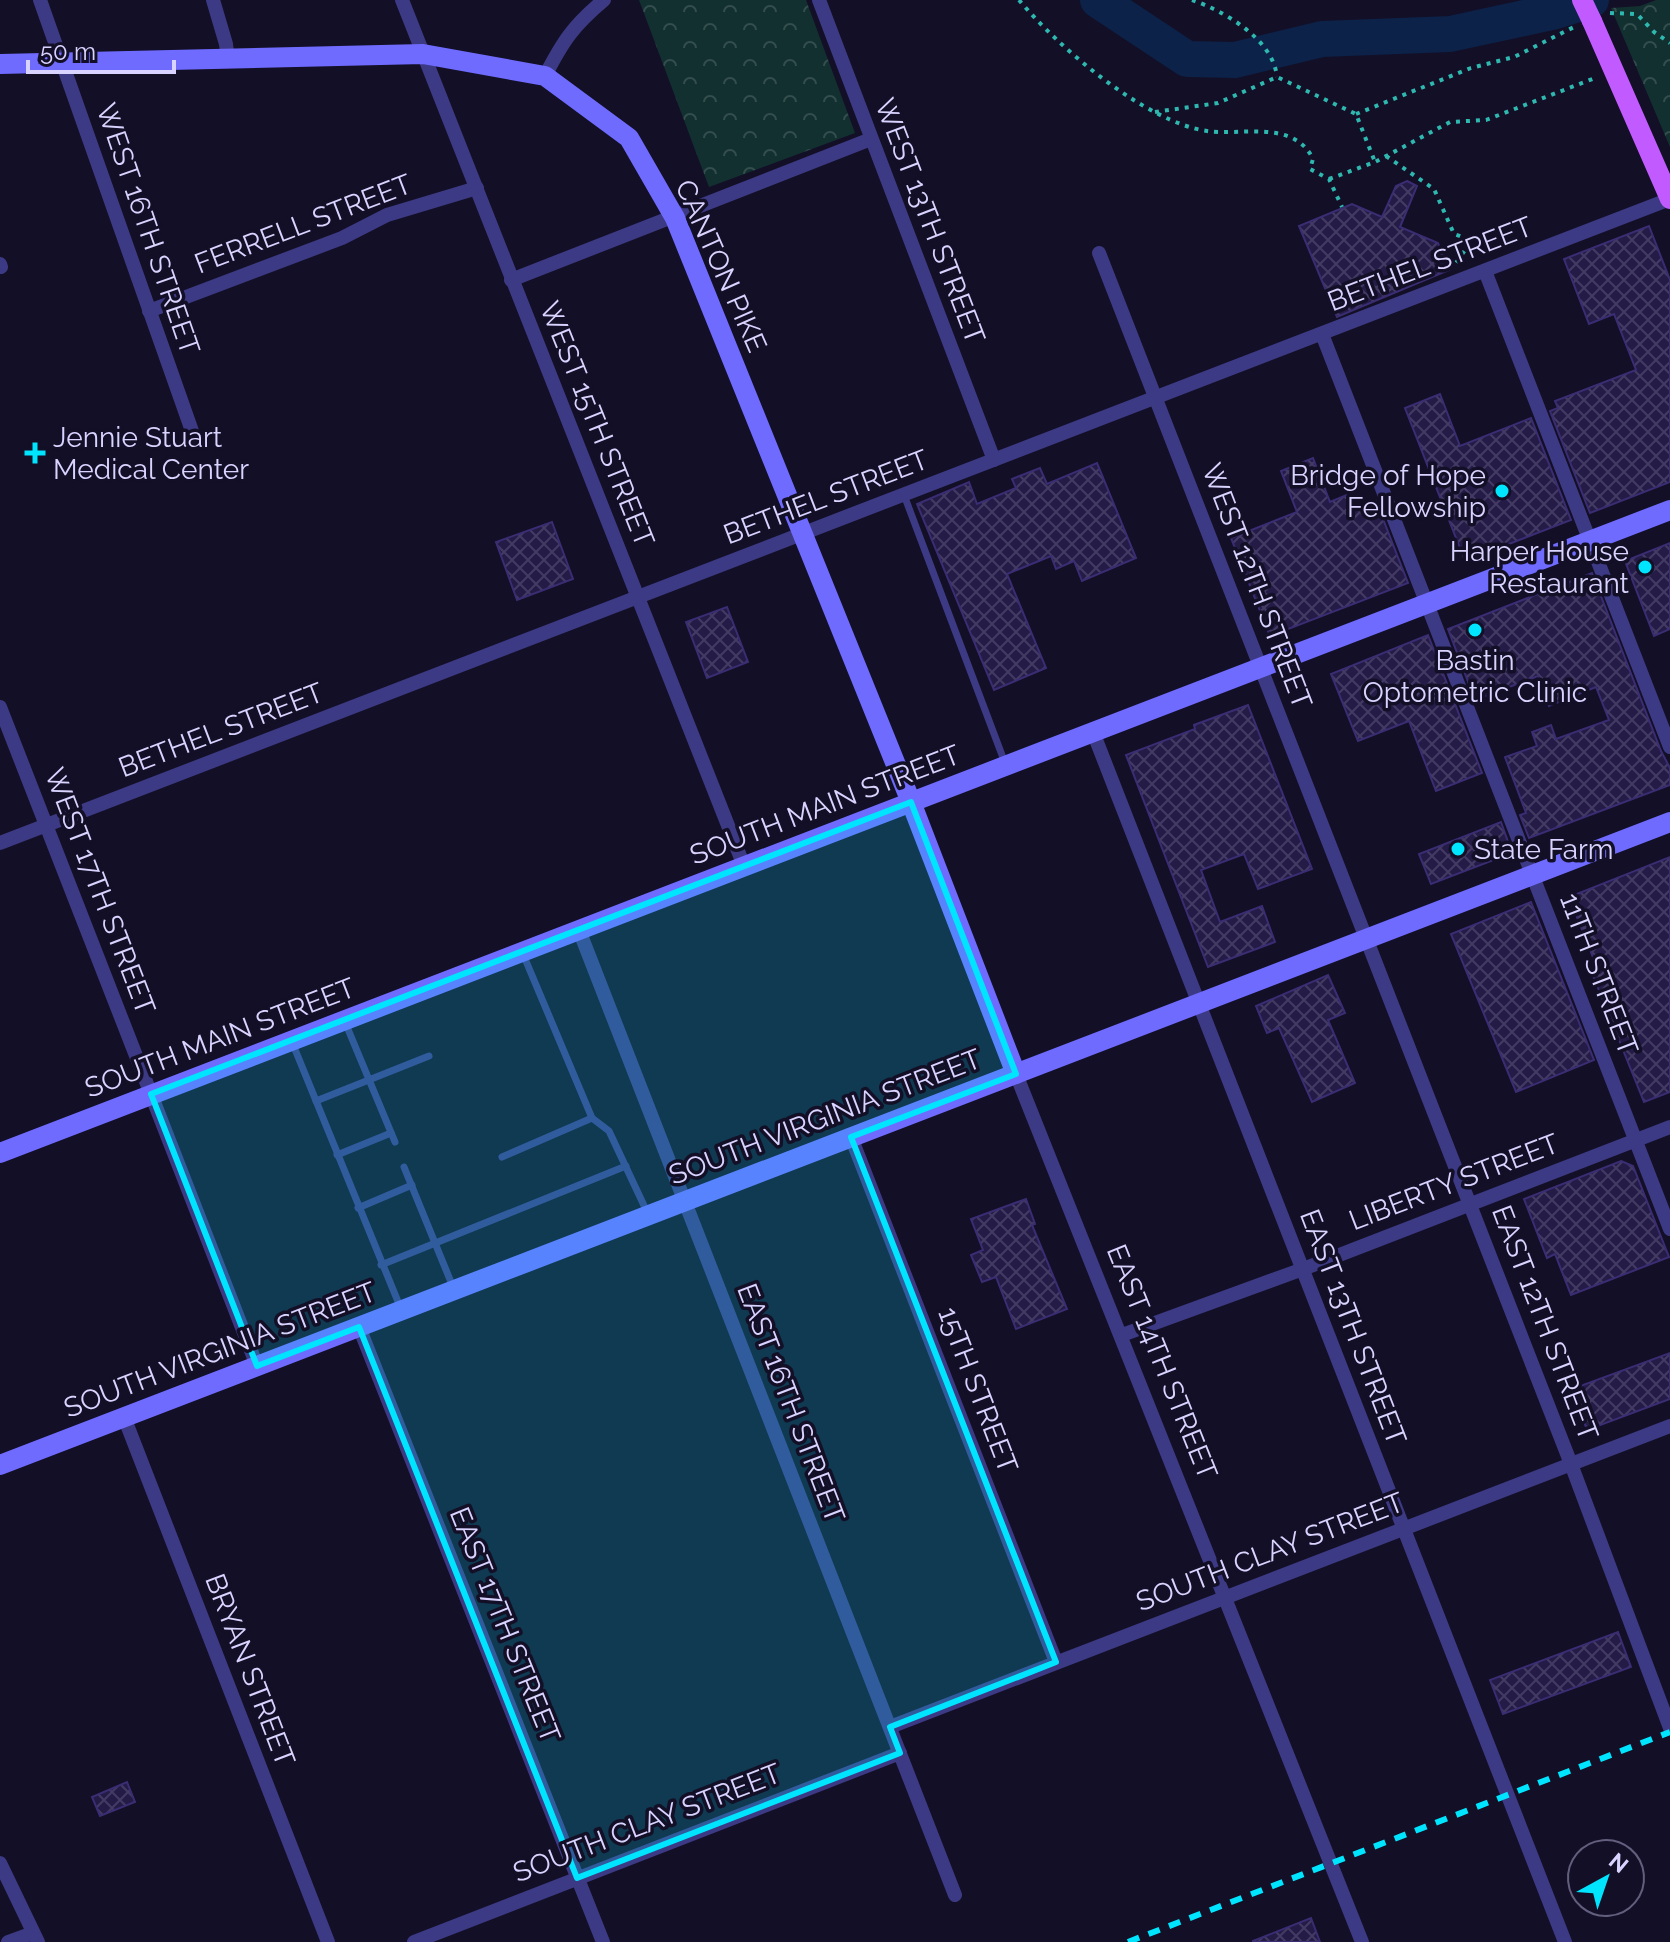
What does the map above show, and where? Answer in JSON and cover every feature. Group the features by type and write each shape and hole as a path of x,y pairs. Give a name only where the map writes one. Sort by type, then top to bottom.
{"main road":[{"path":"1589,14 1670,199"},
{"name":"CANTON PIKE","path":"0,64 423,54 545,76 629,138 675,218 911,802"},
{"name":"SOUTH MAIN STREET","path":"0,1153 1670,510"},
{"name":"EAST 14TH STREET","path":"911,802 1016,1074"},
{"name":"SOUTH VIRGINIA STREET","path":"0,1465 1670,822"}],"street":[{"name":"WEST 16TH STREET","path":"40,0 192,431"},
{"path":"213,0 228,60"},
{"name":"WEST 15TH STREET","path":"402,0 744,866"},
{"path":"545,76 565,37 579,20 604,0"},
{"name":"WEST 13TH STREET","path":"819,0 994,460"},
{"path":"511,280 871,139"},
{"name":"FERRELL STREET","path":"149,311 342,238 387,215 477,188"},
{"name":"BETHEL STREET","path":"0,843 1670,199"},
{"name":"WEST 12TH STREET","path":"1099,253 1367,939"},
{"path":"1485,271 1670,747"},
{"name":"11TH STREET","path":"1322,334 1670,1229"},
{"name":"WEST 17TH STREET","path":"0,707 151,1094"},
{"name":"EAST 13TH STREET","path":"1093,732 1565,1942"},
{"name":"EAST 16TH STREET","path":"579,930 955,1895"},
{"name":"EAST 12TH STREET","path":"1367,939 1670,1728"},
{"name":"EAST 14TH STREET","path":"1016,1074 1362,1942"},
{"path":"151,1094 257,1366"},
{"name":"LIBERTY STREET","path":"1122,1335 1303,1269 1670,1127"},
{"name":"15TH STREET","path":"851,1137 1056,1662"},
{"name":"EAST 17TH STREET","path":"359,1327 603,1942"},
{"name":"BRYAN STREET","path":"124,1417 328,1942"},
{"name":"SOUTH CLAY STREET","path":"890,1727 1670,1426"},
{"name":"SOUTH CLAY STREET","path":"414,1942 900,1753"},
{"path":"0,1863 36,1938 8,1942"}],"lane":[{"path":"904,495 1006,765"},
{"path":"522,952 592,1118 609,1131 649,1215"},
{"path":"344,1020 395,1142"},
{"path":"291,1040 401,1310"},
{"path":"316,1101 429,1056"},
{"path":"502,1157 592,1118"},
{"path":"337,1155 391,1133"},
{"path":"381,1265 626,1166"},
{"path":"404,1167 454,1290"},
{"path":"358,1208 412,1185"}],"path":[{"path":"1019,0 1111,85 1153,113 1206,131 1256,131 1300,143 1313,159 1310,169 1329,179 1342,207"},
{"path":"1192,0 1227,14 1257,39 1277,77"},
{"path":"1356,114 1471,68 1514,57 1589,14 1637,14 1670,43"},
{"path":"1153,113 1218,103 1277,77 1356,114 1375,162"},
{"path":"1329,179 1375,162 1450,122 1486,120 1595,78"},
{"path":"1386,156 1434,189 1454,234 1472,240 1449,272"}],"highlighted area":[{"path":"911,802 1016,1074 851,1137 1056,1662 890,1727 900,1753 577,1878 359,1327 257,1366 151,1094"}],"green space":[{"path":"639,0 806,0 855,133 709,187"},
{"path":"1656,0 1670,0 1670,147 1611,8 1640,6"}],"building":[{"path":"1407,181 1417,186 1400,227 1438,243 1449,270 1337,317 1299,226 1352,204 1382,217 1396,186"},
{"path":"1649,226 1670,280 1670,482 1590,513 1550,411 1558,408 1555,401 1636,370 1614,314 1589,324 1564,259"},
{"path":"1440,394 1460,446 1531,418 1571,520 1465,561 1405,408"},
{"path":"1313,458 1330,502 1349,494 1355,509 1376,501 1408,583 1270,636 1231,538 1297,512 1281,471"},
{"path":"1097,463 1136,558 1082,581 1074,561 1056,569 1051,556 1007,574 1046,668 994,690 917,504 969,482 977,504 1016,488 1012,479 1040,468 1047,484"},
{"path":"552,522 573,579 517,600 496,542"},
{"path":"1670,543 1670,629 1654,636 1625,561"},
{"path":"1592,573 1670,768 1670,785 1529,838 1520,815 1526,813 1505,757 1537,746 1532,732 1551,725 1556,739 1609,720 1596,687 1549,706 1538,676 1475,700 1448,629"},
{"path":"727,607 748,662 707,678 686,622"},
{"path":"1428,635 1482,773 1436,791 1409,721 1358,741 1331,674"},
{"path":"1248,705 1312,869 1258,889 1244,854 1201,870 1220,922 1262,906 1275,942 1208,967 1126,755"},
{"path":"1501,822 1512,853 1431,884 1419,854"},
{"path":"1670,857 1670,1092 1644,1102 1592,973 1598,970 1569,897"},
{"path":"1531,902 1594,1060 1516,1092 1451,934"},
{"path":"1328,975 1345,1013 1328,1020 1355,1083 1312,1102 1279,1028 1267,1033 1256,1006"},
{"path":"1621,1161 1633,1166 1669,1257 1571,1295 1555,1254 1547,1258 1524,1199"},
{"path":"1026,1199 1035,1224 1032,1225 1067,1309 1016,1329 996,1277 982,1282 971,1255 983,1250 971,1219"},
{"path":"1670,1353 1670,1399 1587,1430 1572,1389"},
{"path":"1618,1632 1631,1667 1503,1714 1490,1680"},
{"path":"127,1782 135,1802 100,1816 92,1797"},
{"path":"1311,1918 1320,1942 1253,1942 1253,1941"}],"waterway":[{"path":"1098,0 1187,59 1235,60 1322,39 1450,34 1552,12 1591,0"}],"railway":[{"path":"1128,1942 1670,1732"}],"place":[{"name":"Jennie Stuart Medical Center","path":"35,453"},
{"name":"Bridge of Hope Fellowship","path":"1502,491"},
{"name":"Harper House Restaurant","path":"1645,567"},
{"name":"Bastin Optometric Clinic","path":"1475,630"},
{"name":"State Farm","path":"1458,849"}]}
